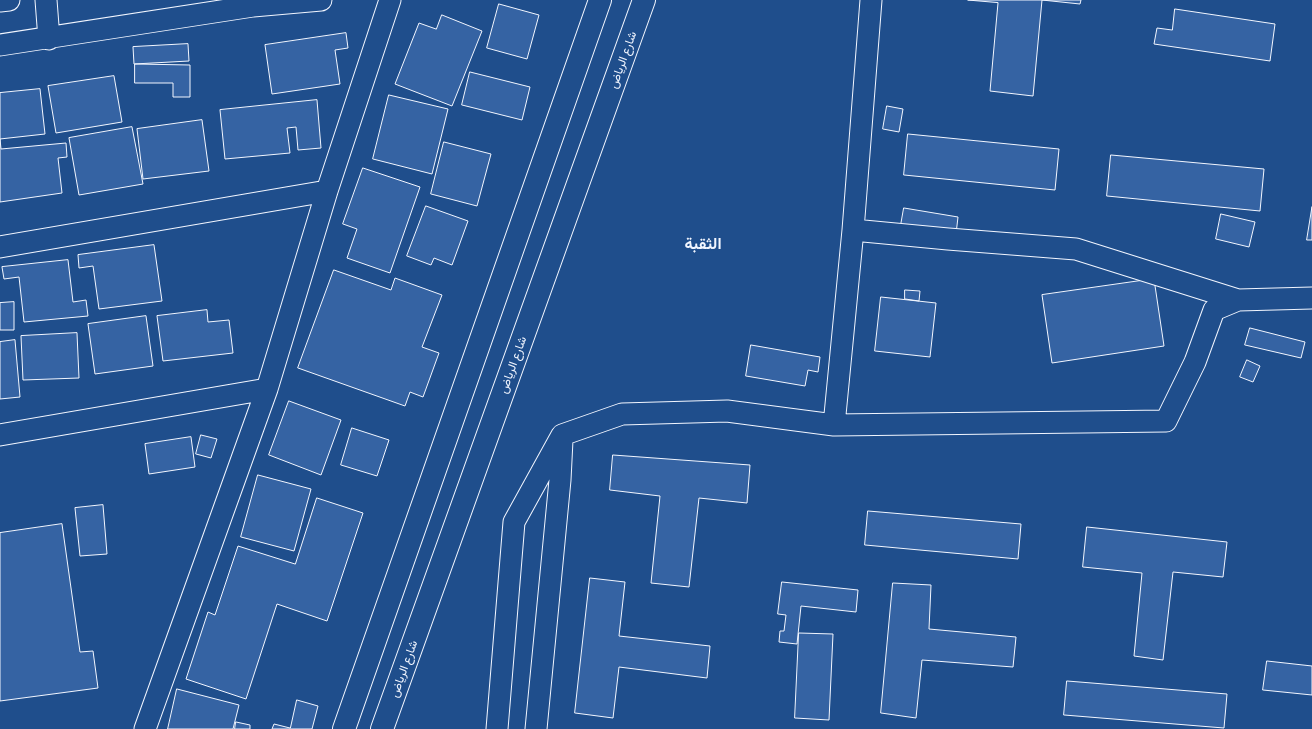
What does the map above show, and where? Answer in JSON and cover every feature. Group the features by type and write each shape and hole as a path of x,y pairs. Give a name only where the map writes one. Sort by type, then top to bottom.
{"main road":[{"path":"344,729 600,0"},
{"name":"شارع الرياض","path":"382,729 644,0"},
{"path":"370,658 404,669"}],"street":[{"path":"0,1 9,0"},
{"path":"46,0 49,39"},
{"path":"0,45 49,39 252,3 321,0"},
{"path":"145,729 267,389 327,191 390,0"},
{"path":"834,425 853,230 871,0"},
{"path":"0,247 327,191"},
{"path":"853,230 948,240 1076,249 1238,300 1312,298"},
{"path":"497,729 514,522 562,435 622,414 727,411 834,425 1166,421 1195,362 1214,310 1238,300"},
{"path":"0,435 267,389"},
{"path":"536,729 560,480 562,435"}],"building":[{"path":"968,0 1042,0 1033,96 990,91 998,3"},
{"path":"1042,0 1081,0 1080,4"},
{"path":"499,4 539,15 527,59 487,48"},
{"path":"1175,9 1275,24 1270,61 1154,44 1157,28 1172,30"},
{"path":"442,15 482,31 452,106 395,84 419,23 436,29"},
{"path":"346,33 348,48 335,50 340,84 272,94 265,45"},
{"path":"188,44 189,61 134,64 133,47"},
{"path":"135,64 190,65 190,97 173,97 173,83 135,83"},
{"path":"470,72 530,87 522,120 462,105"},
{"path":"114,76 122,122 56,133 48,86"},
{"path":"40,89 45,134 0,139 0,93"},
{"path":"389,95 448,109 432,174 373,159"},
{"path":"317,100 321,148 298,150 296,127 287,128 290,153 225,159 220,110"},
{"path":"887,106 903,109 899,132 883,129"},
{"path":"202,120 209,171 143,179 137,129"},
{"path":"132,127 143,184 79,195 69,138"},
{"path":"908,134 1059,149 1055,190 904,175"},
{"path":"0,139 1,149 66,143 67,157 58,158 62,193 0,202"},
{"path":"444,142 491,154 477,206 431,194"},
{"path":"1111,155 1264,169 1260,211 1107,196"},
{"path":"363,168 420,187 390,273 347,258 357,229 343,224"},
{"path":"426,206 468,221 452,265 434,258 431,265 407,256"},
{"path":"1312,207 1312,240 1307,240"},
{"path":"904,208 958,217 956,234 901,225"},
{"path":"1221,214 1255,222 1249,247 1216,239"},
{"path":"154,245 162,301 99,309 93,266 79,268 78,255"},
{"path":"68,260 73,302 86,300 88,316 24,322 19,277 4,279 2,267"},
{"path":"334,270 391,290 395,278 442,295 422,347 439,353 423,397 410,392 405,406 298,368"},
{"path":"1154,279 1164,346 1052,363 1042,295"},
{"path":"905,290 920,291 919,301 905,299"},
{"path":"881,297 936,303 930,357 875,351"},
{"path":"14,302 14,330 0,330 0,303"},
{"path":"207,310 208,322 229,320 233,353 163,361 157,316"},
{"path":"146,316 153,366 95,374 88,324"},
{"path":"1250,328 1305,342 1301,358 1245,345"},
{"path":"77,333 79,378 23,380 21,336"},
{"path":"15,340 20,397 0,399 0,342"},
{"path":"751,345 820,357 818,372 808,370 805,386 746,376"},
{"path":"1247,360 1260,366 1253,382 1240,377"},
{"path":"289,401 341,420 321,475 269,455"},
{"path":"352,428 389,440 377,476 341,465"},
{"path":"201,435 217,439 211,458 196,454"},
{"path":"191,437 195,467 149,474 145,444"},
{"path":"613,455 750,465 747,503 699,498 689,587 651,583 660,496 610,490"},
{"path":"258,475 311,489 294,551 241,537"},
{"path":"317,498 363,513 327,621 277,604 246,699 186,679 208,612 215,615 238,546 295,564"},
{"path":"103,505 107,554 80,556 75,508"},
{"path":"868,511 1021,524 1018,559 865,545"},
{"path":"62,524 80,652 93,651 98,688 0,701 0,533"},
{"path":"1087,527 1227,542 1223,577 1173,572 1163,660 1134,656 1142,573 1083,567"},
{"path":"590,578 625,582 619,636 710,646 707,678 619,667 613,718 575,713"},
{"path":"782,582 858,590 856,612 801,606 797,644 779,642 780,631 784,631 786,615 778,614"},
{"path":"893,583 931,585 929,629 1016,637 1013,667 922,660 916,718 881,713"},
{"path":"799,633 833,634 829,720 795,718"},
{"path":"1267,661 1312,666 1312,695 1263,690"},
{"path":"1067,681 1227,694 1224,728 1064,715"},
{"path":"177,689 239,705 233,729 168,729"},
{"path":"297,700 318,706 312,729 272,729 274,724 290,728"},
{"path":"236,722 250,725 250,729 235,729"}],"district":[{"name":"الثقبة","path":"703,244"}]}
